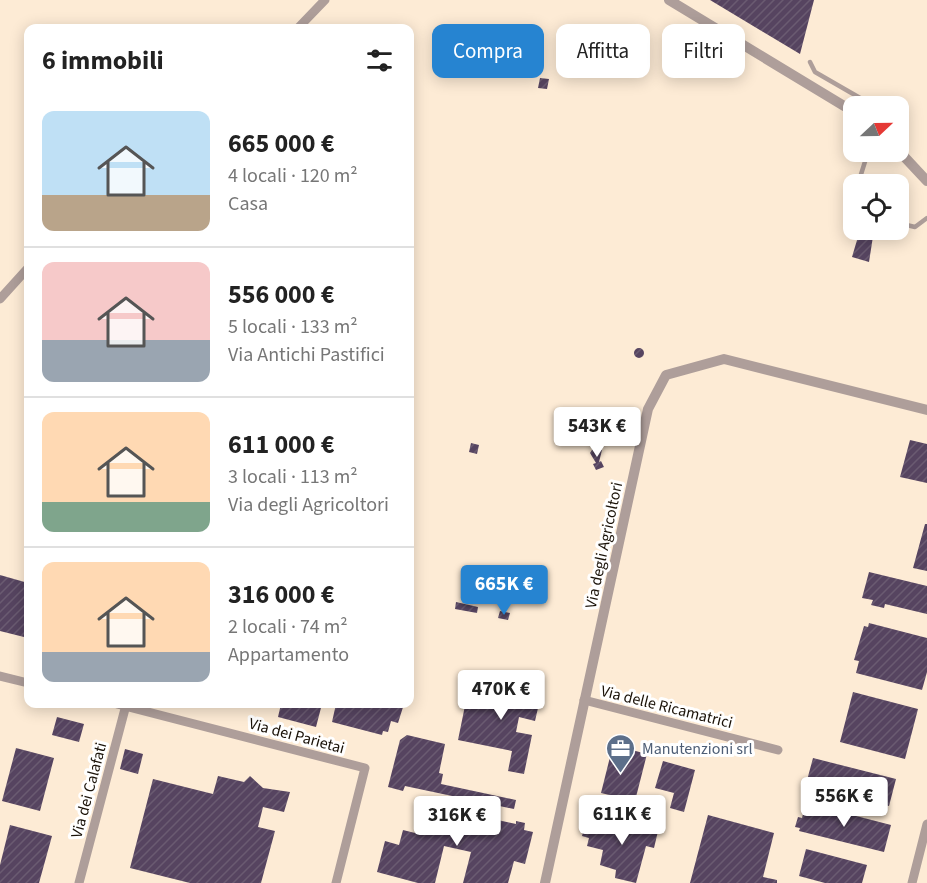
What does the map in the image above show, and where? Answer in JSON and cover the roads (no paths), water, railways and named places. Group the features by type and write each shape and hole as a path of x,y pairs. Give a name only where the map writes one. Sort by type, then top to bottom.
{"street":[{"path":"302,24 325,0"},
{"path":"669,0 685,5 843,105"},
{"path":"909,161 927,180"},
{"path":"0,299 24,272"},
{"name":"Via degli Agricoltori","path":"545,883 648,409 666,375 724,359 927,411"},
{"path":"0,676 24,682"},
{"name":"Via delle Ricamatrici","path":"584,700 778,750"},
{"name":"Via dei Calafati","path":"79,883 120,708"},
{"name":"Via dei Parietai","path":"136,708 365,768 336,883"},
{"path":"912,883 927,824"}],"lane":[{"path":"810,62 815,72 857,96"},
{"path":"909,226 915,227 927,218"}],"place":[{"name":"Manutenzioni srl","path":"621,774"}]}
